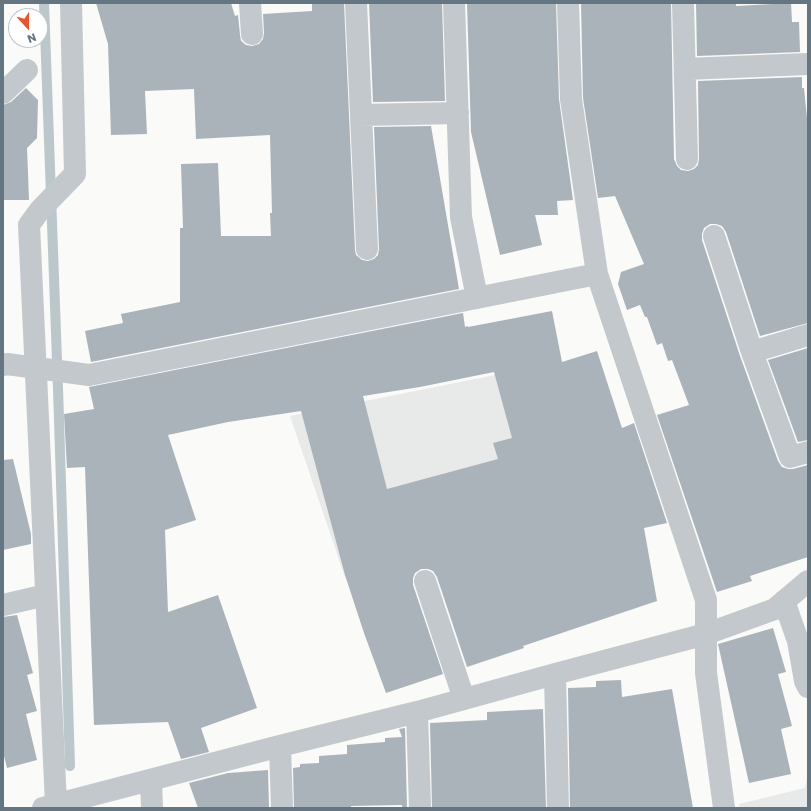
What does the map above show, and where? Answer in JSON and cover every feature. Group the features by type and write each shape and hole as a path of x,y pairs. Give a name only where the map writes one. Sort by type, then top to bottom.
{"street":[{"path":"71,3 75,174 40,210 29,226 50,370 46,595 49,806 417,712 706,634 775,608 808,580"},
{"path":"250,3 252,34"},
{"path":"356,3 367,249"},
{"path":"454,3 461,217 476,298"},
{"path":"568,3 571,99 596,274 706,600 706,673 724,808"},
{"path":"683,3 687,159"},
{"path":"685,69 808,64"},
{"path":"3,93 27,70"},
{"path":"361,115 458,113"},
{"path":"714,236 752,352 790,457 808,452"},
{"path":"3,365 7,364 89,376 596,274"},
{"path":"752,352 808,335"},
{"path":"425,581 464,699"},
{"path":"3,605 46,595"},
{"path":"784,600 798,641 805,681 808,687"},
{"path":"555,674 558,808"},
{"path":"417,712 420,808"},
{"path":"280,746 282,808"},
{"path":"151,780 152,808"}],"shaded area":[{"path":"560,362 605,500 346,580 290,416"},
{"path":"808,773 808,808 740,808 739,804 805,788"}],"building":[{"path":"96,3 231,3 235,16 238,15 241,41 246,45 252,46 259,44 263,39 263,14 312,11 312,3 344,3 356,255 362,260 368,261 374,259 378,255 379,249 374,127 431,126 459,289 91,362 85,331 123,323 121,314 180,302 180,228 183,228 181,164 218,163 221,236 271,236 270,213 272,213 270,135 196,139 194,89 145,91 147,134 111,135 108,44"},
{"path":"369,3 442,3 445,101 373,102"},
{"path":"467,3 556,3 559,99 573,200 557,201 558,215 535,215 542,245 500,255 471,132"},
{"path":"581,3 671,3 674,159 677,166 681,170 688,171 694,169 698,165 698,81 802,77 802,88 804,88 808,128 808,323 760,336 726,232 722,226 710,224 704,228 702,240 740,356 778,461 782,467 788,469 808,465 808,557 750,576 752,581 717,592 657,415 689,405 672,360 668,361 662,343 657,345 647,317 645,317 640,305 627,310 618,284 621,272 644,264 615,196 598,198 583,98"},
{"path":"696,3 736,3 736,6 791,3 792,22 799,22 800,52 697,56"},
{"path":"26,88 38,100 37,138 27,148 29,200 3,200 3,105 11,102"},
{"path":"552,311 562,362 597,351 622,428 634,423 667,523 644,528 657,601 523,646 524,648 467,667 437,577 433,571 421,569 415,573 413,585 443,674 386,693 345,575 301,411 228,422 168,435 196,520 165,530 168,612 218,595 257,708 201,728 209,752 181,759 168,722 94,725 85,467 67,468 64,414 94,409 89,387 463,313 465,327","holes":["494,372 512,438 493,443 498,459 387,489 363,396 420,387"]},
{"path":"808,348 808,440 798,442 768,360"},
{"path":"13,459 31,534 31,544 3,550 3,460"},
{"path":"17,615 33,673 27,675 37,711 26,714 37,760 7,768 3,752 3,617"},
{"path":"773,628 786,672 778,674 792,726 781,729 791,774 749,783 718,644"},
{"path":"621,680 622,697 672,689 693,808 570,808 568,688 596,687 596,681"},
{"path":"543,709 546,808 432,808 430,723 487,720 487,712"},
{"path":"405,728 407,808 402,808 402,805 351,806 351,808 294,808 293,768 300,767 300,764 319,763 319,756 347,754 347,745 385,742 385,738 402,737 399,729"},
{"path":"268,770 269,808 198,808 189,783 228,773"}],"waterway":[{"path":"44,3 70,766"}]}
